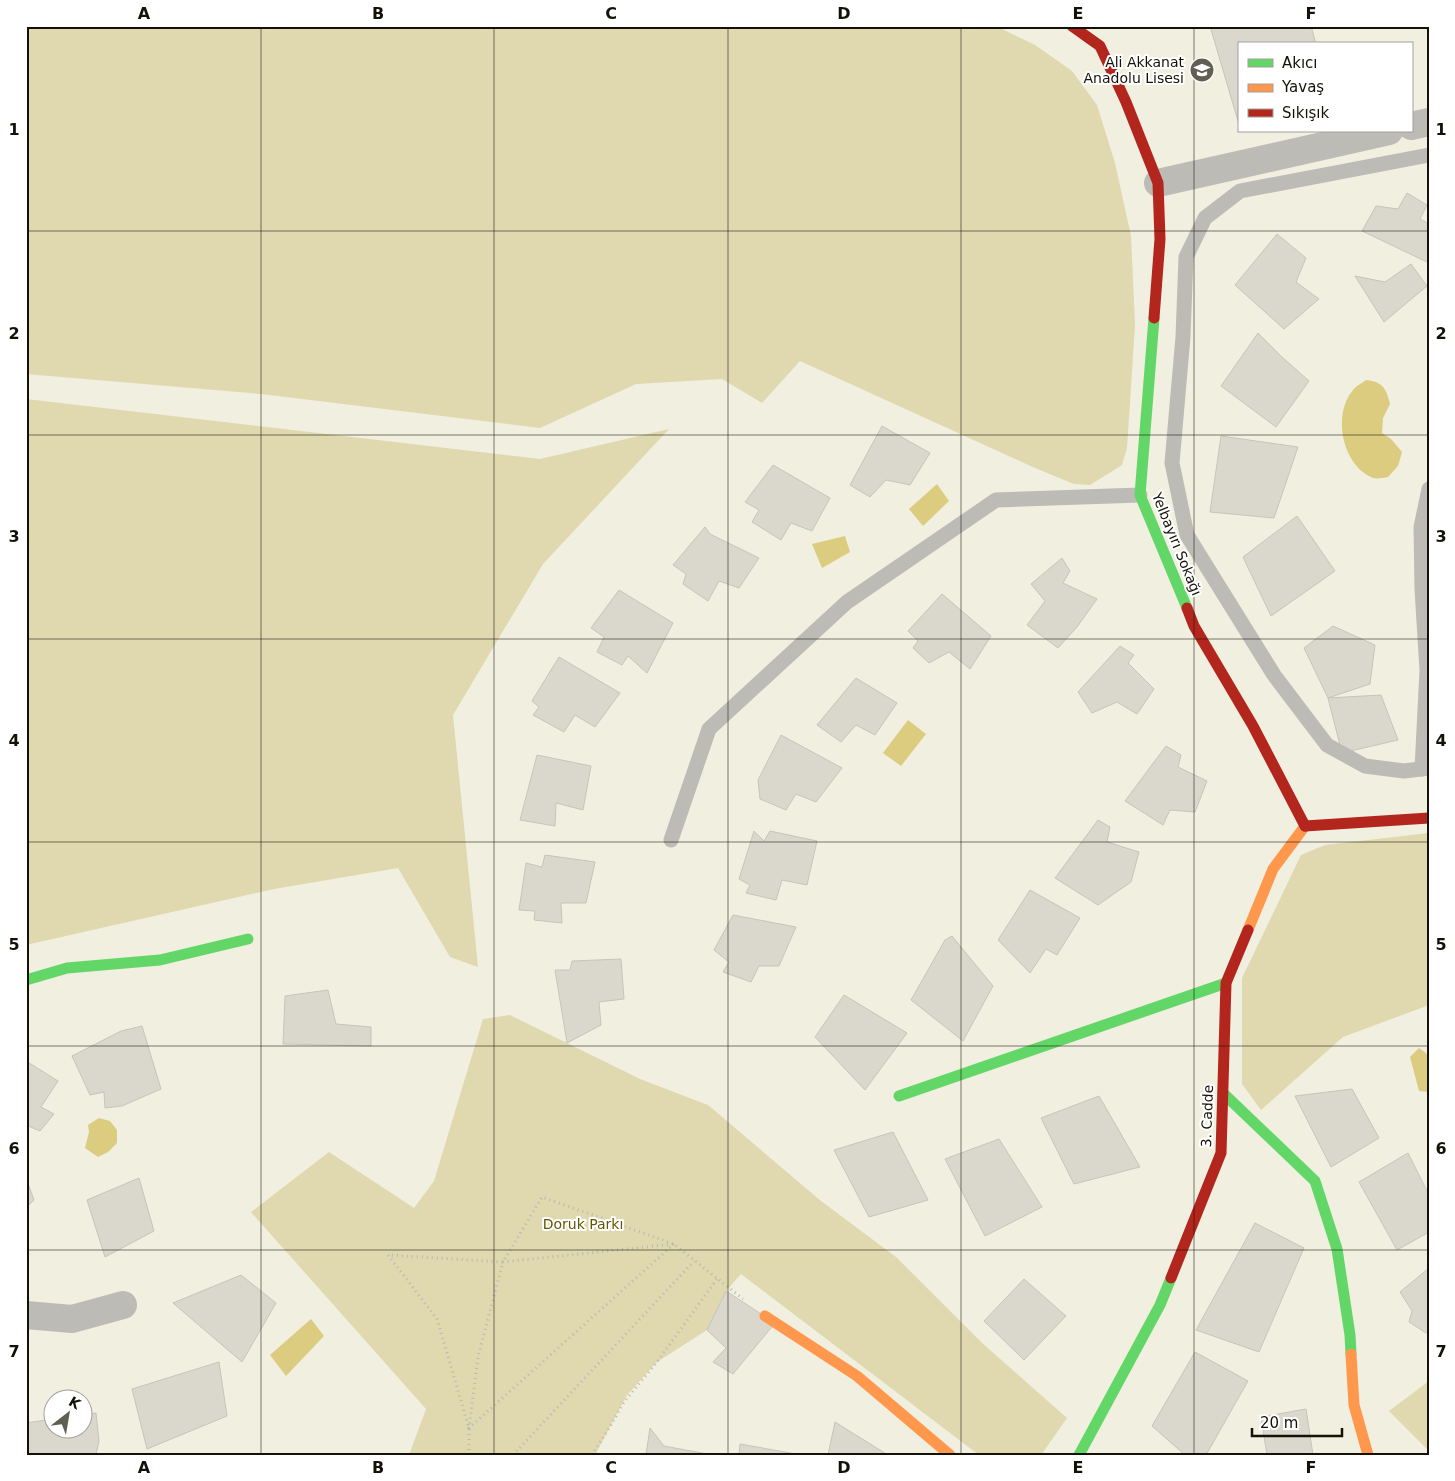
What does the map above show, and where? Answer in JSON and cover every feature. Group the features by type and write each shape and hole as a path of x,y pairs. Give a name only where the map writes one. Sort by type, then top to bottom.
{"street":[{"name":"Yelbayırı Sokağı","path":"1072,26 1100,46 1126,102 1158,183 1160,239 1140,495 1194,626 1253,726 1305,826"},
{"path":"1412,126 1429,122"},
{"path":"1158,183 1385,132"},
{"path":"1305,826 1429,818"},
{"name":"3. Cadde","path":"1078,1455 1160,1305 1221,1153 1226,983 1273,869 1305,826"},
{"path":"26,980 67,968 160,960 248,939"},
{"path":"899,1096 1226,983"},
{"path":"1223,1094 1315,1181 1337,1249 1350,1335 1354,1405 1368,1455"},
{"path":"26,1315 72,1320 123,1306"},
{"path":"765,1316 857,1376 950,1455"}],"lane":[{"path":"1429,155 1240,191 1205,218 1186,257 1183,337 1172,463 1187,535 1274,675 1327,744 1365,766 1404,771 1425,768 1427,670 1422,588 1421,527 1429,489"},
{"path":"671,840 709,729 847,602 996,500 1140,495"}],"path":[{"path":"469,1455 469,1428 478,1357 503,1262 542,1197 674,1244 765,1316"},
{"path":"469,1428 437,1319 388,1255 503,1262 674,1244"},
{"path":"469,1428 674,1244"},
{"path":"513,1455 694,1261"},
{"path":"592,1455 624,1402 717,1279"}],"green space":[{"path":"26,26 996,26 1035,45 1072,71 1097,105 1115,163 1131,236 1135,325 1127,448 1122,465 1090,485 1074,484 800,361 762,403 722,379 636,384 540,428 261,394 26,374"},
{"path":"26,399 540,459 669,429 543,564 453,715 478,967 450,957 398,868 274,889 26,945"},
{"path":"1429,833 1429,1005 1343,1037 1261,1110 1242,1084 1242,978 1301,855 1325,845"},
{"name":"Doruk Parkı","path":"510,1015 640,1079 708,1105 821,1201 896,1257 982,1343 1067,1418 1041,1455 979,1455 741,1274 726,1291 707,1330 657,1362 627,1395 595,1455 409,1455 426,1409 251,1212 329,1152 414,1208 434,1181 483,1019"},
{"path":"1429,1381 1429,1451 1389,1411"}],"shaded area":[{"path":"1366,380 1380,384 1387,394 1390,404 1383,418 1382,433 1391,439 1402,452 1398,466 1388,477 1373,478 1362,472 1354,463 1344,438 1343,412 1347,400 1354,389"},
{"path":"937,484 949,501 923,526 909,509"},
{"path":"845,536 850,552 822,568 812,544"},
{"path":"908,720 926,734 901,766 883,753"},
{"path":"1419,1048 1426,1053 1429,1059 1429,1092 1419,1091 1410,1057"},
{"path":"99,1118 110,1121 117,1130 117,1143 108,1152 98,1157 85,1148 89,1132 88,1125"},
{"path":"311,1319 324,1336 286,1376 270,1355"}],"building":[{"path":"1210,26 1311,26 1315,42 1238,42 1238,121"},
{"path":"1407,193 1427,205 1420,219 1429,224 1429,263 1362,231 1376,206 1398,209"},
{"path":"1277,234 1306,258 1296,282 1319,299 1284,329 1235,285"},
{"path":"1411,264 1427,286 1384,322 1355,276 1385,282"},
{"path":"1258,333 1309,381 1276,427 1221,386"},
{"path":"882,426 930,453 910,485 886,480 870,497 850,485"},
{"path":"1221,436 1298,447 1274,518 1210,512"},
{"path":"773,465 830,498 812,531 791,523 781,540 752,522 759,510 745,502"},
{"path":"1297,516 1335,571 1271,616 1243,557"},
{"path":"705,527 710,534 759,558 739,588 719,581 708,601 683,584 686,574 673,565"},
{"path":"1062,558 1070,571 1063,583 1097,599 1077,627 1058,648 1027,625 1045,601 1031,584"},
{"path":"619,590 673,623 647,673 628,656 622,665 597,652 604,637 591,628"},
{"path":"942,594 991,636 970,669 949,652 929,663 913,648 918,641 908,631"},
{"path":"1333,626 1375,645 1370,684 1328,698 1304,648"},
{"path":"1120,646 1134,655 1128,663 1154,689 1137,714 1117,702 1092,713 1078,692"},
{"path":"559,657 620,693 595,727 575,715 564,732 533,715 539,707 532,701"},
{"path":"856,678 897,703 875,735 856,725 841,742 817,725"},
{"path":"1381,695 1398,740 1342,753 1328,698"},
{"path":"781,735 842,768 816,802 796,794 786,810 760,799 758,780"},
{"path":"1166,746 1181,755 1178,767 1207,781 1195,812 1170,810 1163,825 1125,801"},
{"path":"537,755 591,766 583,810 556,803 555,826 520,820"},
{"path":"1098,820 1110,827 1107,842 1139,852 1131,882 1098,905 1055,878"},
{"path":"754,831 764,841 770,831 817,841 807,885 782,880 776,900 746,893 750,885 739,879"},
{"path":"545,855 595,862 586,903 561,903 562,923 534,920 535,911 519,910 526,863 542,867"},
{"path":"1030,890 1080,918 1057,955 1046,949 1030,973 998,940"},
{"path":"733,915 796,927 779,966 759,966 751,982 723,972 729,962 714,950"},
{"path":"952,936 993,986 963,1041 911,1000 945,940"},
{"path":"621,959 624,999 599,1002 601,1025 567,1043 555,970 570,970 572,961"},
{"path":"328,990 336,1024 371,1027 371,1046 283,1044 285,996"},
{"path":"844,995 907,1033 865,1090 815,1037"},
{"path":"142,1026 161,1089 122,1106 105,1108 104,1092 90,1095 72,1056 121,1031"},
{"path":"26,1061 58,1081 41,1107 54,1114 40,1131 26,1125"},
{"path":"1352,1089 1379,1138 1331,1167 1295,1096"},
{"path":"1099,1096 1140,1167 1074,1184 1041,1118"},
{"path":"893,1132 928,1200 869,1217 834,1150"},
{"path":"999,1139 1042,1207 985,1236 945,1159"},
{"path":"1408,1153 1429,1195 1429,1232 1397,1250 1359,1182"},
{"path":"26,1178 34,1200 26,1208"},
{"path":"139,1178 154,1231 105,1257 87,1200"},
{"path":"1255,1223 1304,1248 1259,1352 1196,1330"},
{"path":"1429,1268 1429,1331 1426,1333 1409,1322 1412,1311 1400,1292"},
{"path":"241,1275 276,1303 242,1362 173,1303"},
{"path":"1024,1279 1066,1316 1024,1360 984,1321"},
{"path":"726,1291 775,1323 733,1374 713,1362 726,1348 707,1330"},
{"path":"1195,1352 1248,1381 1206,1455 1185,1455 1152,1426"},
{"path":"219,1362 227,1416 147,1449 132,1389"},
{"path":"1306,1409 1313,1455 1267,1455 1261,1417"},
{"path":"96,1413 99,1441 96,1455 26,1455 26,1423 42,1421 42,1438 92,1438 92,1414"},
{"path":"835,1422 888,1455 828,1455"},
{"path":"650,1428 664,1446 713,1455 646,1455"},
{"path":"740,1444 796,1454 796,1455 739,1455"}],"traffic: fast":[{"path":"1154,318 1140,495 1187,608"},
{"path":"26,980 67,968 160,960 248,939"},
{"path":"899,1096 1226,983"},
{"path":"1223,1093 1315,1181 1337,1249 1350,1335 1351,1354"},
{"path":"1079,1455 1160,1305 1171,1278"}],"traffic: slow":[{"path":"1248,930 1273,869 1305,826"},
{"path":"765,1316 857,1376 950,1455"},
{"path":"1351,1354 1354,1405 1368,1455"}],"traffic: jam":[{"path":"1072,26 1100,46 1126,102 1158,183 1160,239 1154,318"},
{"path":"1187,608 1194,626 1253,726 1305,826"},
{"path":"1305,826 1429,818"},
{"path":"1171,1278 1221,1153 1226,983 1248,930"}],"place":[{"name":"Ali Akkanat Anadolu Lisesi","path":"1202,70"}]}
